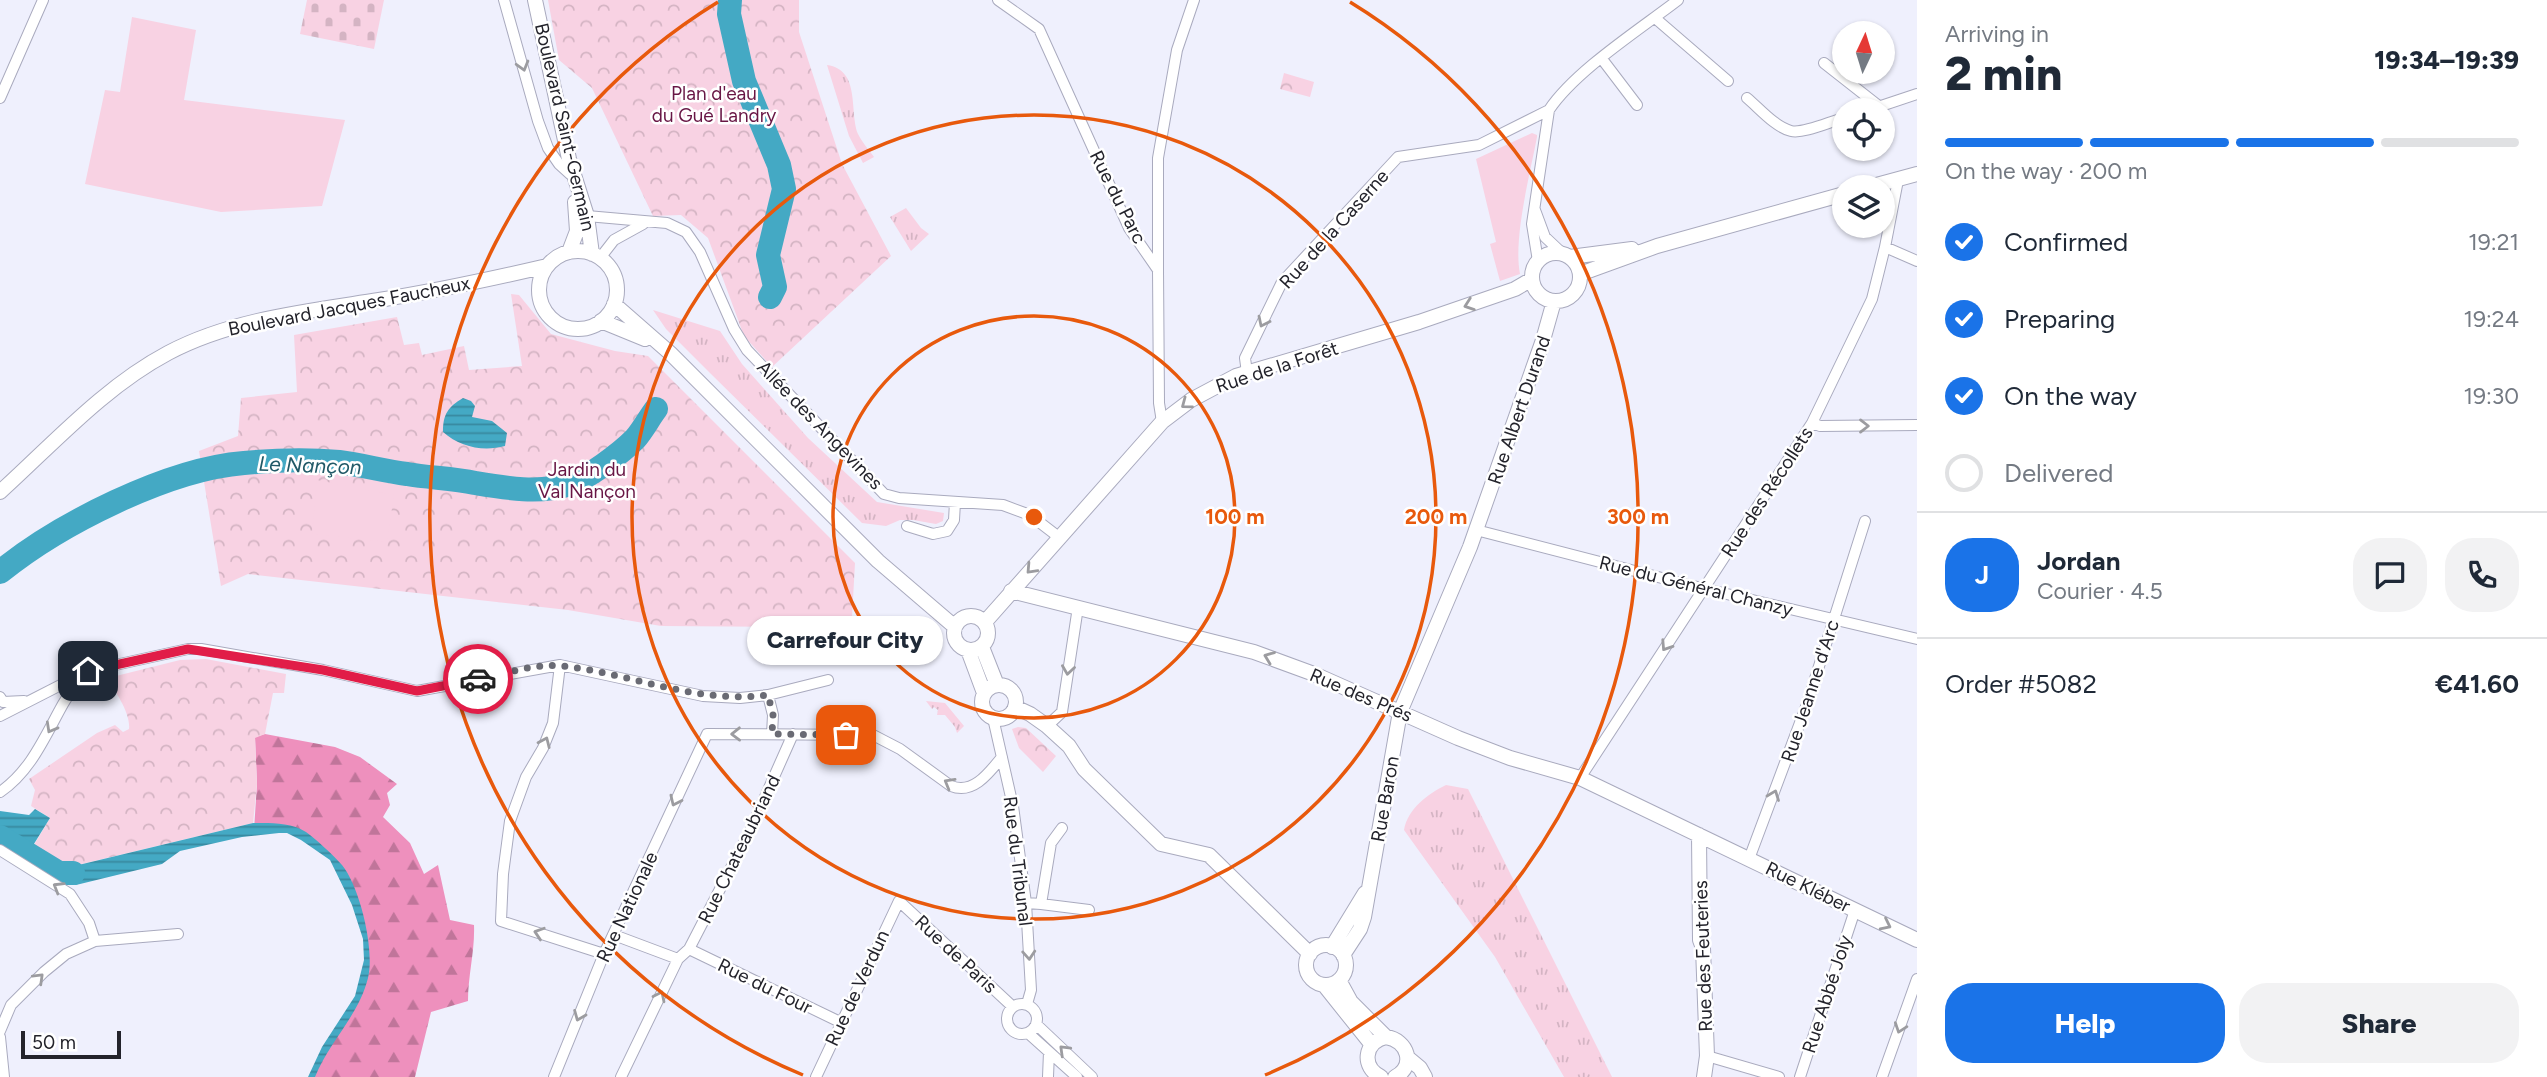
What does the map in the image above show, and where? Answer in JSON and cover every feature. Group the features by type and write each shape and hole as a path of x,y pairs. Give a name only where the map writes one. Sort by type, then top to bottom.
{"main road":[{"name":"Boulevard Saint-Germain","path":"535,0 569,166 587,216 596,256"},
{"path":"569,166 578,215 577,231 569,252"},
{"path":"1895,181 1917,174"},
{"path":"1580,274 1657,246 1832,197"},
{"path":"1567,256 1575,262 1580,274 1578,286 1571,296 1553,301 1537,291 1532,279 1538,261 1549,254 1567,256 1657,246"},
{"path":"569,252 596,256 609,267 615,279 617,291 614,304 601,321 590,327 565,327 545,312 540,301 538,289 547,266 569,252"},
{"name":"Boulevard Jacques Faucheux","path":"0,492 81,417 135,373 169,352 204,336 241,325 323,308 501,277 547,266"},
{"name":"Boulevard Jacques Faucheux","path":"501,277 538,289"},
{"name":"Rue de la Forêt","path":"985,622 1162,422 1214,386 1247,373 1419,322 1515,289 1532,279"},
{"name":"Rue Albert Durand","path":"1400,712 1476,530 1544,340 1553,301"},
{"path":"614,304 670,353 877,561 955,627"},
{"path":"601,321 643,337 670,353"},
{"name":"Rue des Prés","path":"1011,591 1254,652 1347,687 1458,738 1510,758 1580,778 1699,835"},
{"path":"976,616 985,622 988,638 975,649 958,644 955,639 955,627 966,617 976,616"},
{"path":"975,649 991,689 982,708 993,718 1004,718 1015,707 1012,692 991,689"},
{"path":"1015,707 1030,714 1069,747 1084,769 1161,844 1209,855 1310,954"},
{"name":"Rue Baron","path":"1338,951 1369,886 1400,712"},
{"name":"Rue Kléber","path":"1699,835 1917,940"},
{"name":"Rue des Feuteries","path":"1699,835 1700,940 1703,948 1707,1056 1704,1077"},
{"path":"1324,985 1339,981 1345,970 1338,951 1320,947 1310,954 1307,962 1308,974 1324,985 1372,1045"},
{"path":"1339,981 1351,1002 1386,1037 1404,1045 1408,1058 1420,1068 1425,1077"},
{"path":"1370,1074 1367,1055 1372,1045 1386,1037"},
{"path":"1395,1077 1404,1070 1408,1058"}],"street":[{"path":"0,98 43,0"},
{"path":"504,0 548,148 559,164 569,166"},
{"name":"Rue du Parc","path":"998,0 1040,29 1129,228 1158,270"},
{"path":"1162,422 1159,403 1158,158 1177,50 1194,0"},
{"path":"1538,261 1532,224 1549,110 1558,96 1678,0"},
{"path":"1655,18 1728,81"},
{"path":"1602,59 1637,106"},
{"path":"1824,63 1862,98"},
{"path":"1895,102 1917,94"},
{"path":"1747,97 1774,121 1791,131 1832,122"},
{"name":"Rue de la Caserne","path":"1247,373 1245,358 1282,282 1398,157 1479,145 1549,110"},
{"name":"Rue des Récollets","path":"1580,778 1812,423 1872,299 1898,180"},
{"path":"1534,208 1545,237 1567,256"},
{"name":"Allée des Angevines","path":"587,216 667,223 686,232 700,252 734,330 747,350 884,494 899,498 1003,505 1030,515 1060,538"},
{"path":"596,256 614,240 646,222"},
{"path":"1885,247 1917,261"},
{"path":"1812,423 1820,426 1917,425"},
{"path":"907,526 933,534 947,531 954,520 955,502"},
{"name":"Rue Jeanne d'Arc","path":"1749,859 1788,757 1865,521"},
{"name":"Rue du Général Chanzy","path":"1476,530 1704,589 1917,639"},
{"path":"1046,726 1062,712 1078,607"},
{"path":"0,716 88,671 188,649 323,670 417,691 560,665 703,696 740,698 768,695 828,680"},
{"path":"560,665 553,723 543,748 526,777 510,821 501,921 604,954"},
{"path":"0,792 26,769 64,703 88,671"},
{"path":"768,695 773,715 772,734 883,738 959,789 971,788 1002,757"},
{"path":"0,697 4,702 30,700"},
{"name":"Rue du Tribunal","path":"993,718 1013,806 1026,903 1031,990 1027,1004"},
{"name":"Rue Nationale","path":"554,1077 604,954 707,734 772,734"},
{"name":"Rue Chateaubriand","path":"678,959 689,949 749,833 793,734"},
{"path":"1041,904 1051,844 1062,828"},
{"path":"0,850 70,894 89,923 95,942"},
{"name":"Rue de Paris","path":"900,901 1013,1007"},
{"name":"Rue de Verdun","path":"816,1077 900,901"},
{"path":"1026,903 1089,910"},
{"name":"Rue Abbé Joly","path":"1800,1077 1855,911"},
{"path":"0,1031 11,1005 66,954 95,942 178,934"},
{"path":"614,935 678,959 621,1077"},
{"name":"Rue du Four","path":"689,949 840,1022"},
{"path":"1882,1077 1917,979"},
{"path":"1028,1033 1037,1024 1037,1014 1027,1004 1013,1007 1008,1016 1009,1025 1018,1033 1028,1033 1077,1077"},
{"path":"1037,1024 1092,1077"},
{"path":"0,1037 4,1077"},
{"path":"1048,1077 1049,1052"},
{"path":"1707,1056 1779,1077"}],"green space":[{"path":"307,0 384,0 374,49 300,34"},
{"name":"Plan d'eau du Gué Landry","path":"548,0 799,0 799,32 842,164 891,256 772,367 744,336 708,238 681,215 653,216 592,88 559,60"},
{"path":"132,17 196,30 184,100 345,120 322,206 221,212 85,184 105,90 120,92"},
{"path":"827,65 838,68 849,83 858,134 874,157 863,163 849,136"},
{"path":"1284,73 1314,82 1310,97 1280,89"},
{"path":"1532,133 1537,137 1520,225 1520,274 1500,281 1490,244 1496,242 1476,159"},
{"path":"906,208 929,234 911,251 890,217"},
{"name":"Jardin du Val Nançon","path":"511,294 519,295 551,334 615,351 648,356 855,563 852,617 794,627 661,626 568,610 248,574 221,586 199,451 238,436 241,398 297,392 294,335 397,317 404,345 419,343 422,355 464,346 469,370 522,366"},
{"path":"653,310 720,331 742,364 808,438 877,502 944,513 943,521 936,524 900,520 886,526 862,523 666,329"},
{"path":"317,480 394,495 387,542 312,534"},
{"path":"206,659 286,674 284,693 273,693 265,734 255,738 257,784 253,823 65,868 28,855 50,818 31,806 35,790 29,779 97,733 115,725 123,732 129,729 125,710 108,678 180,660"},
{"path":"926,701 945,703 964,726 957,733 945,715 937,715 938,710 934,707 932,709"},
{"path":"1026,728 1056,756 1043,772 1019,748 1012,729"},
{"path":"265,734 335,747 360,757 397,784 387,793 390,805 383,817 410,843 424,874 438,865 450,920 474,925 468,1001 431,1012 415,1077 311,1077 363,984 367,970 364,929 342,869 299,831 254,830 257,784 255,737"},
{"path":"1446,785 1468,789 1612,1077 1564,1077 1495,957 1404,830 1414,808"}],"water":[{"path":"463,398 475,406 472,417 492,421 507,433 505,446 472,447 443,432 447,412"},
{"path":"35,809 50,818 24,860 0,845 0,811 29,815"},
{"path":"253,823 294,826 320,843 349,875 364,919 370,966 364,991 315,1077 308,1077 322,1047 355,996 364,960 363,939 352,905 330,860 301,840 287,833 279,833 242,837 180,851 162,864 76,885 61,883 39,870 44,861 66,868"}],"waterway":[{"name":"Le Nançon","path":"730,0 729,14 744,81 779,165 784,189 768,255 775,287 770,297"},
{"name":"Le Nançon","path":"0,572 83,518 149,487 214,467 268,461 327,461 510,488 559,487 586,476 621,451 635,439 656,409"},
{"name":"Le Nançon","path":"0,837 59,873 73,873"}],"way so far":[{"path":"478,679 560,665 703,696 740,698 768,695 773,715 772,734 846,735"}],"place":[{"name":"Carrefour City","path":"846,735"}],"route":[{"path":"88,671 188,649 201,649 323,670 417,691 478,679"}]}
